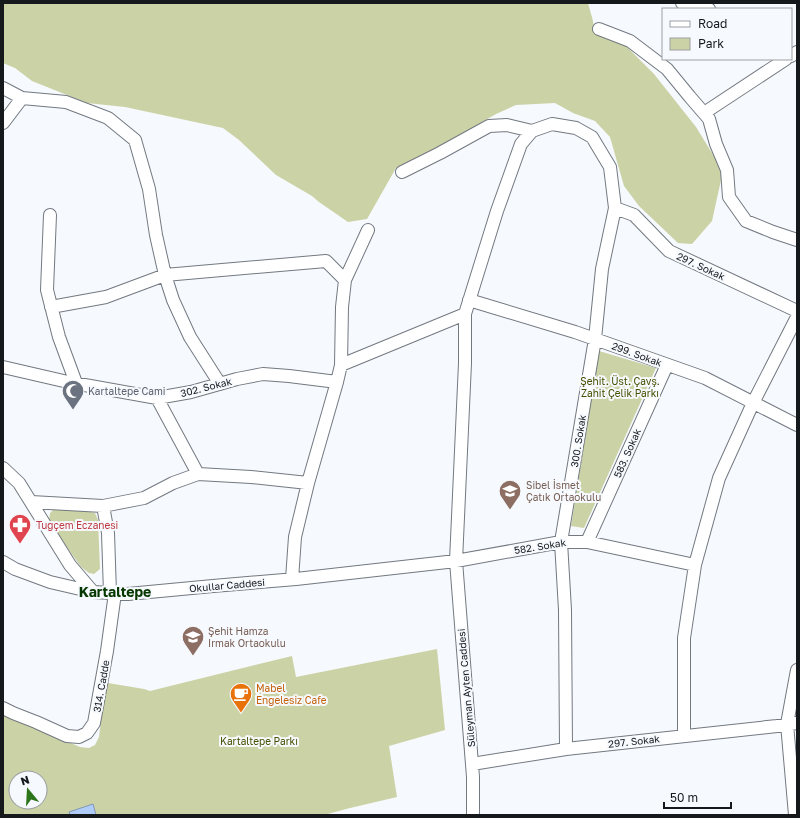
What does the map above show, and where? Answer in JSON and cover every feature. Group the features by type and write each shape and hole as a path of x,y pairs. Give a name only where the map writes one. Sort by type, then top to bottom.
{"street":[{"path":"682,3 704,8"},
{"path":"599,28 630,41 667,69 709,119 716,144 727,170 729,197 746,221 797,240"},
{"path":"704,113 781,60"},
{"path":"3,88 22,98 66,102 108,118 135,140 149,189 156,235 165,275 173,300 190,338 220,384"},
{"path":"3,123 22,98"},
{"name":"300. Sokak","path":"532,131 552,124 576,128 592,137 610,167 615,208 602,269 594,339 561,542 565,610 566,748"},
{"path":"402,172 489,126 507,125 532,131"},
{"name":"Süleyman Ayten Caddesi","path":"474,815 472,764 456,561 465,363 465,314 497,211 521,144 532,131"},
{"name":"297. Sokak","path":"615,208 634,215 669,251 797,311"},
{"path":"50,215 47,290 59,337 76,383"},
{"path":"292,579 295,537 308,483 337,382 340,365 342,307 345,280 368,230"},
{"path":"52,307 106,297 165,275 326,261 345,280"},
{"name":"299. Sokak","path":"469,300 576,332 705,378 797,425"},
{"path":"340,365 465,314"},
{"path":"684,736 684,638 695,565 719,478 753,403 797,317"},
{"name":"583. Sokak","path":"587,542 667,365"},
{"name":"302. Sokak","path":"3,367 76,383 157,398 191,392 237,379 263,374 337,382"},
{"path":"157,398 198,474"},
{"path":"3,468 19,483 70,565 93,592"},
{"path":"31,502 102,506 144,498 173,483 198,474 251,477 308,483"},
{"name":"314. Cadde","path":"3,708 67,736 79,737 87,733 94,723 107,651 112,593 108,533 102,506"},
{"name":"582. Sokak","path":"456,561 561,542 587,542 695,565"},
{"name":"Okullar Caddesi","path":"3,562 15,569 50,582 93,592 128,594 292,579 456,561"},
{"path":"795,815 792,724 797,670"},
{"name":"297. Sokak","path":"472,764 566,748 792,724"}],"green space":[{"path":"3,3 588,3 595,34 624,44 654,74 696,127 723,171 712,221 692,244 678,243 639,206 624,186 610,137 595,121 573,113 555,103 516,105 496,114 410,164 396,168 367,219 348,222 312,196 276,175 239,140 223,128 125,107 87,103 32,81 15,68 3,63"},
{"name":"Şehit. Üst. Çavş. Zahit Çelik Parkı","path":"599,351 656,368 584,528 571,526"},
{"path":"67,507 95,513 98,520 100,569 94,574 89,573 81,567 49,522 50,513 53,510"},
{"name":"Kartaltepe Parkı","path":"437,649 445,730 389,746 397,797 324,815 3,815 3,714 80,747 89,748 95,745 99,737 108,683 150,691 292,656 296,677"}],"water":[{"path":"93,804 96,815 70,815 69,812"}],"place":[{"name":"Kartaltepe Cami","path":"73,410"},
{"name":"Sibel İsmet Çatık Ortaokulu","path":"510,510"},
{"name":"Tuğçem Eczanesi","path":"20,544"},
{"name":"Şehit Hamza Irmak Ortaokulu","path":"193,656"},
{"name":"Mabel Engelesiz Cafe","path":"241,714"}],"district":[{"name":"Kartaltepe","path":"115,591"}]}
